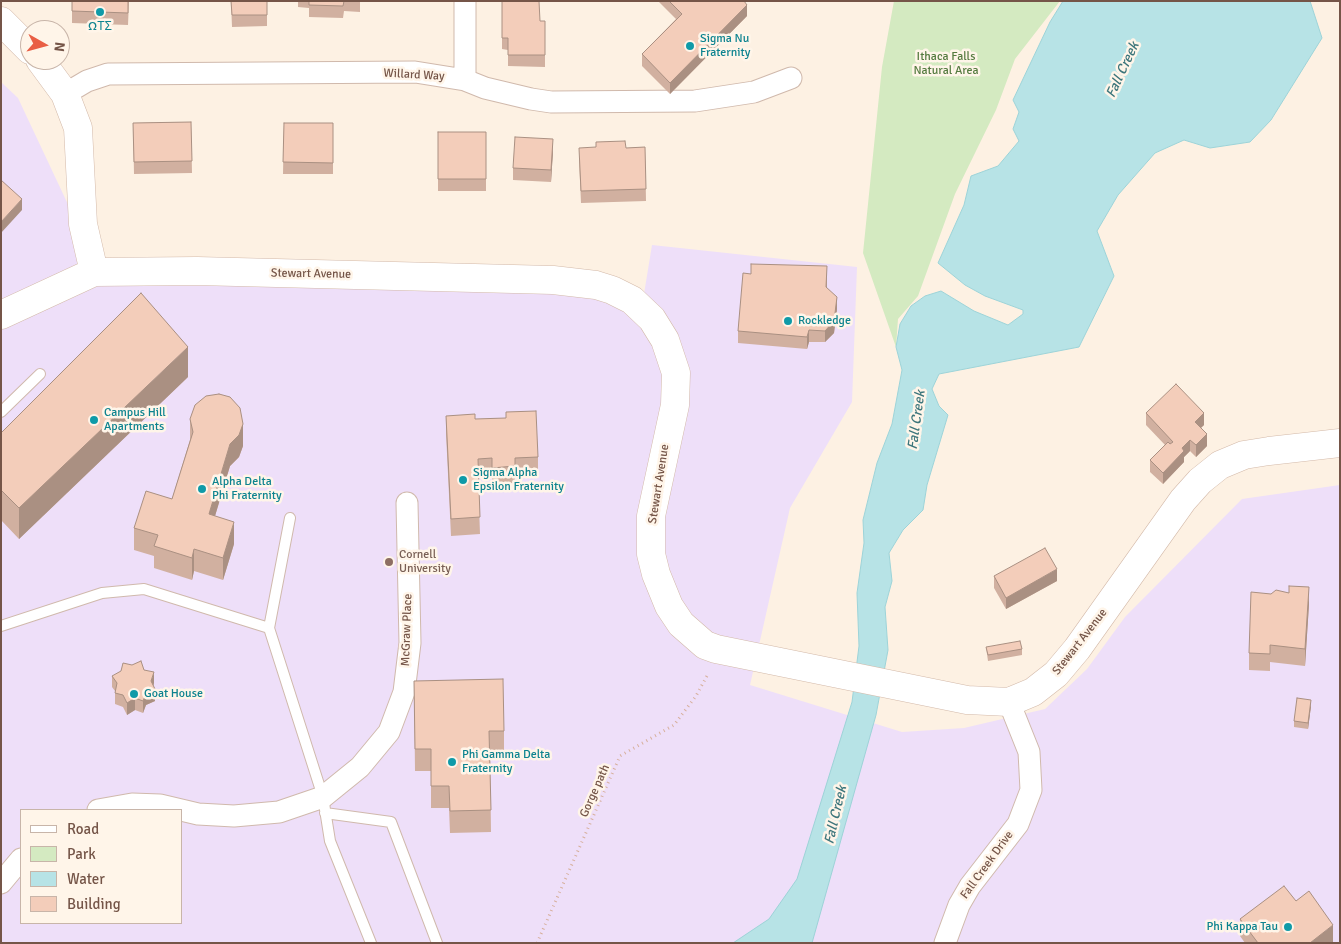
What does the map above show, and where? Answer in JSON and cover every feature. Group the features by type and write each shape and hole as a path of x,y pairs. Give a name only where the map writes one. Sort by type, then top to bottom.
{"street":[{"path":"465,1 465,80"},
{"path":"1,21 20,40"},
{"path":"47,70 65,94 78,128 83,224 94,272"},
{"name":"Willard Way","path":"65,94 87,81 108,74 415,72 465,80 494,90 551,102 695,101 754,92 791,78"},
{"name":"Stewart Avenue","path":"1,315 94,272 197,271 553,280 596,285 632,300 652,319 665,340 676,373 675,405 651,516 651,554 656,574 669,606 681,624 705,645 722,650 967,700 1010,702 1033,692 1056,674 1077,649 1183,500 1200,481 1220,465 1244,455 1340,443"},
{"name":"McGraw Place","path":"182,810 198,814 234,816 324,805 360,768 389,732 404,692 410,643 407,503"},
{"name":"Fall Creek Drive","path":"945,943 959,904 970,886 1018,824 1031,790 1029,752 1010,702"},
{"name":"McGraw Place","path":"104,809 132,804 160,805 177,809"},
{"path":"1,883 20,860"}],"lane":[{"path":"1,412 40,374"},
{"path":"290,518 268,628 324,805 330,841 371,943"},
{"path":"1,626 102,593 144,590 268,628"},
{"path":"324,805 391,822 436,943"}],"path":[{"name":"Gorge path","path":"537,943 620,756 674,724 696,696 722,650"}],"shaded area":[{"name":"Cornell University","path":"1,82 18,98 96,264 589,277 643,300 652,245 857,267 852,402 790,508 750,685 902,732 964,728 1045,709 1087,669 1125,617 1242,499 1340,485 1340,943 1,943"}],"green space":[{"name":"Ithaca Falls Natural Area","path":"894,1 1060,1 1015,59 996,110 955,194 918,296 898,319 896,347 863,253 882,67"}],"water":[{"name":"Fall Creek","path":"1063,1 1310,1 1322,38 1271,120 1250,142 1210,148 1184,140 1155,153 1118,195 1097,231 1114,276 1079,347 939,374 932,389 939,406 948,415 927,485 923,510 903,530 889,553 892,581 885,607 888,650 876,715 812,943 733,943 769,919 797,879 852,702 859,646 857,593 864,543 863,520 877,463 892,424 902,370 896,347 900,324 911,306 925,296 941,291 974,311 1008,325 1023,314 1023,310 985,296 965,285 938,263 964,205 971,176 998,166 1019,141 1013,129 1019,112 1013,100 1050,22"}],"building":[{"path":"72,1 128,1 128,13 72,11"},
{"path":"231,1 267,1 267,15 232,15"},
{"path":"309,1 344,1 343,6 309,5"},
{"path":"502,1 539,1 540,21 545,21 545,55 508,55 508,38 502,38"},
{"name":"Sigma Nu Fraternity","path":"669,1 744,1 747,5 670,83 642,54 682,14"},
{"path":"191,122 192,161 134,162 133,123"},
{"path":"284,123 333,123 333,163 283,162"},
{"path":"438,132 486,132 486,179 438,179"},
{"path":"515,137 553,139 551,170 513,168"},
{"path":"625,141 626,148 645,147 646,189 581,191 579,148 596,147 596,142"},
{"path":"1,180 22,199 1,222"},
{"name":"Rockledge","path":"751,264 827,266 826,287 837,297 834,321 825,331 809,330 807,337 738,331 743,273 751,274"},
{"name":"Campus Hill Apartments","path":"141,293 188,347 19,508 1,490 1,433"},
{"path":"1176,384 1204,413 1195,422 1207,434 1196,445 1190,440 1182,448 1184,451 1163,473 1150,460 1168,442 1170,444 1173,442 1146,413"},
{"name":"Alpha Delta Phi Fraternity","path":"219,394 230,397 240,408 243,424 239,435 230,444 209,514 234,522 223,558 194,549 192,558 154,546 158,535 134,528 146,491 172,499 193,432 190,419 195,405 206,396"},
{"name":"Sigma Alpha Epsilon Fraternity","path":"536,411 538,457 515,458 515,466 492,468 492,458 478,459 480,517 451,519 446,416 475,414 475,419 506,418 506,412"},
{"path":"1045,548 1057,569 1006,598 994,576"},
{"path":"1289,586 1309,587 1305,649 1270,645 1270,654 1249,653 1251,592 1271,594 1276,590 1289,593"},
{"path":"1020,641 1022,649 988,655 986,647"},
{"name":"Goat House","path":"141,661 144,670 154,672 151,681 155,689 146,694 143,701 135,698 127,703 123,695 115,693 117,683 112,676 121,671 123,663 132,665"},
{"name":"Phi Gamma Delta Fraternity","path":"503,679 504,731 489,731 491,810 450,811 449,786 431,786 431,749 415,749 414,681"},
{"path":"1297,698 1311,700 1308,723 1294,721"},
{"path":"1284,886 1296,901 1309,891 1333,925 1310,943 1258,943 1240,919"}],"place":[{"name":"ΩΤΣ","path":"100,12"},
{"name":"Sigma Nu Fraternity","path":"690,46"},
{"name":"Rockledge","path":"788,321"},
{"name":"Campus Hill Apartments","path":"94,420"},
{"name":"Sigma Alpha Epsilon Fraternity","path":"463,480"},
{"name":"Alpha Delta Phi Fraternity","path":"202,489"},
{"name":"Cornell University","path":"389,562"},
{"name":"Goat House","path":"134,694"},
{"name":"Phi Gamma Delta Fraternity","path":"452,762"},
{"name":"Phi Kappa Tau","path":"1288,927"}]}
